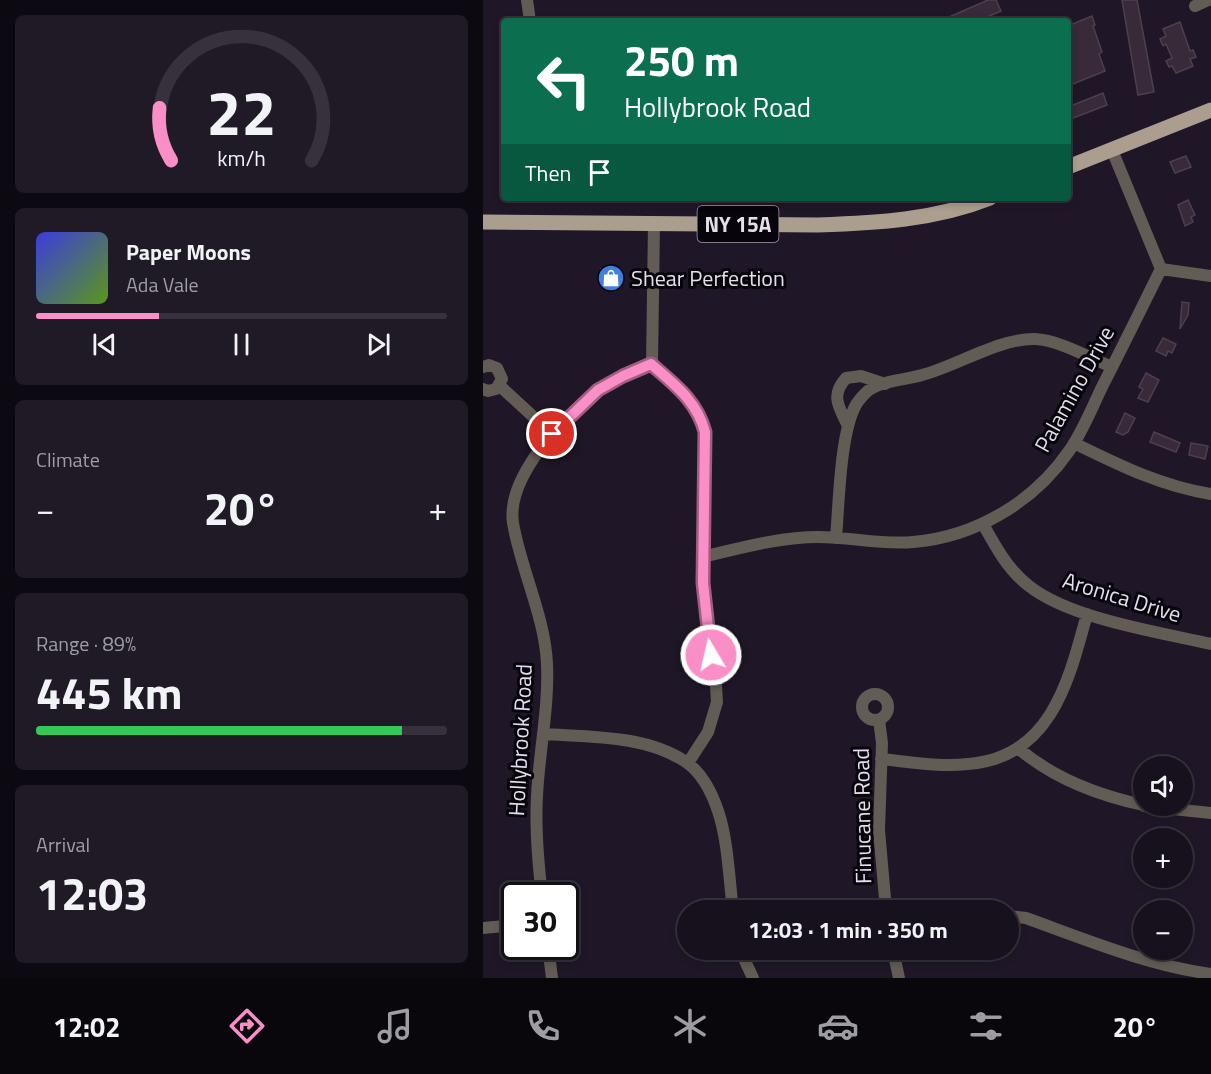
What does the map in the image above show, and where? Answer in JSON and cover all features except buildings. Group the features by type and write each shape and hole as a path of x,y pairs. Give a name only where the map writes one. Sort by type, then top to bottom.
{"main road":[{"path":"1071,166 1211,110"},
{"name":"NY 15A","path":"483,222 860,224 941,213 980,201"}],"street":[{"path":"527,0 530,18"},
{"path":"1195,6 1208,0"},
{"path":"1112,150 1161,269 1211,276"},
{"path":"654,223 651,364 693,403 705,432 703,583 717,702 708,732 688,763"},
{"name":"Palamino Drive","path":"702,557 787,538 836,538 877,543 912,542 954,535 983,524 1016,504 1047,478 1074,443 1161,269"},
{"path":"836,538 848,426 859,401 870,390 924,375 1005,344 1035,339 1062,346 1112,367"},
{"name":"Hollybrook Road","path":"541,882 536,821 544,734 546,650 518,546 512,510 519,483 552,434 598,390 651,364"},
{"path":"483,367 493,366 500,371 503,379 500,386 493,391 483,389"},
{"path":"848,426 836,397 838,387 846,378 861,376 885,384"},
{"path":"500,386 552,434"},
{"path":"1074,443 1142,476 1211,494"},
{"name":"Aronica Drive","path":"983,524 1007,562 1028,585 1049,598 1087,614 1141,629 1211,644"},
{"path":"881,759 930,764 968,764 993,760 1018,748 1039,729 1058,704 1067,685 1087,614"},
{"name":"Finucane Road","path":"879,720 882,743 879,830 885,900"},
{"path":"544,734 598,737 646,746 670,753 688,763 701,776 719,812 732,900"},
{"path":"1018,748 1035,763 1080,786 1098,794 1133,802"},
{"path":"1193,811 1211,813"},
{"path":"1019,917 1143,960 1181,970 1211,974"},
{"path":"483,928 501,926"},
{"path":"550,960 552,978"},
{"path":"745,960 753,978"},
{"path":"896,960 900,978"}],"place":[{"name":"Shear Perfection","path":"611,278"}],"route":[{"path":"552,434 598,390 651,364 693,403 705,432 702,557 711,655"}]}
